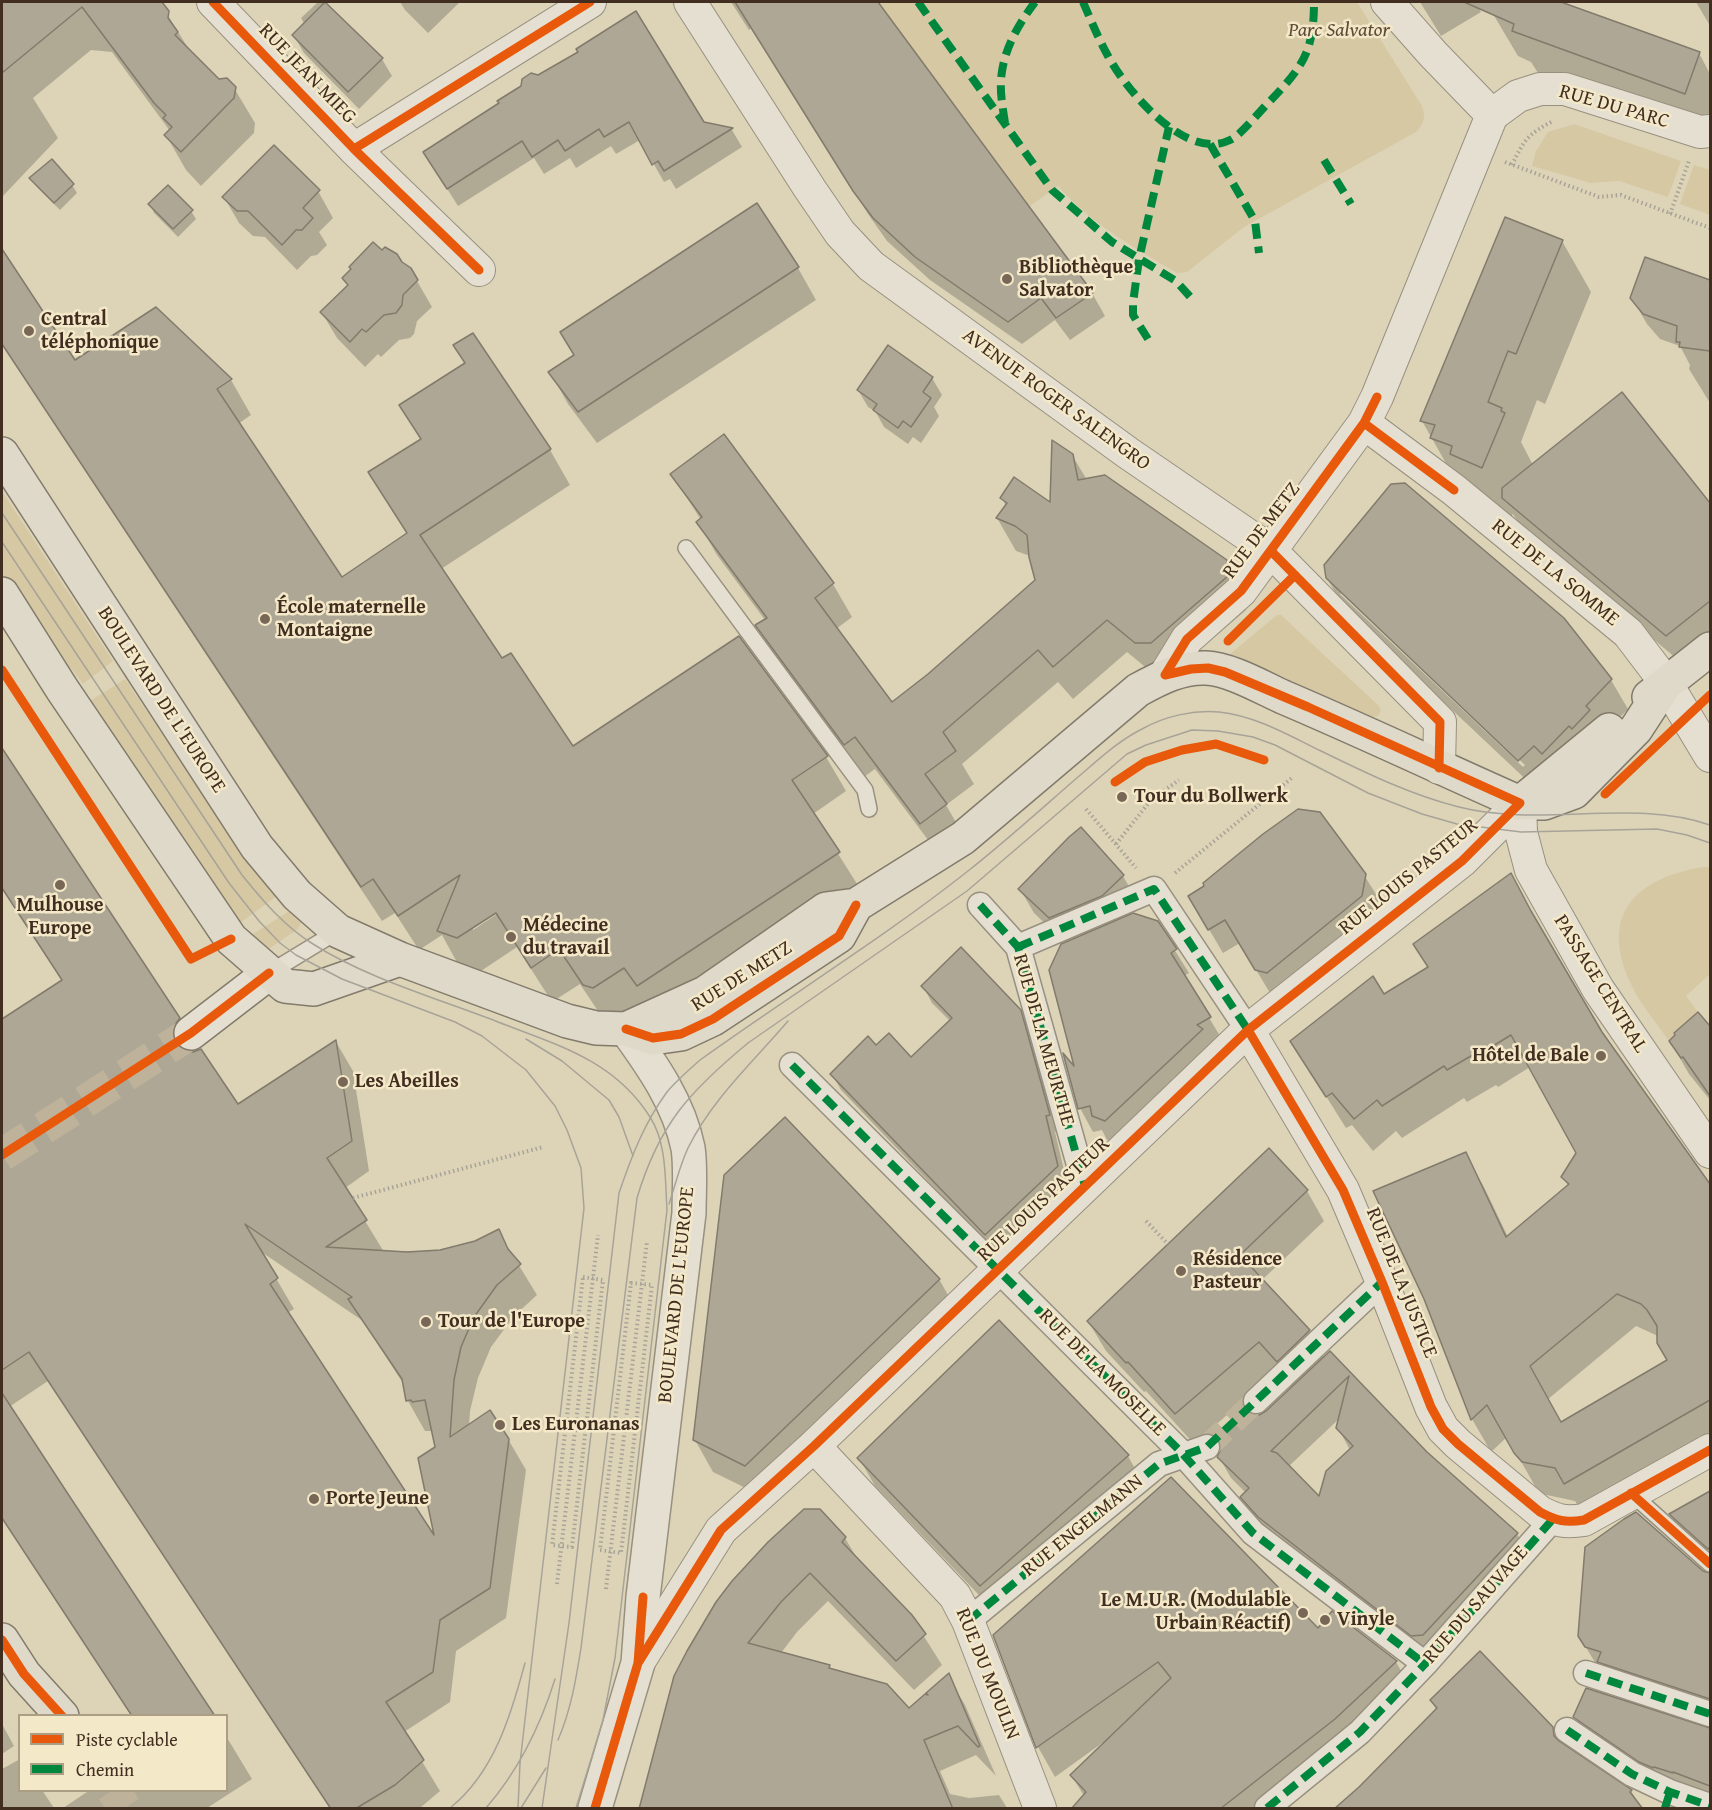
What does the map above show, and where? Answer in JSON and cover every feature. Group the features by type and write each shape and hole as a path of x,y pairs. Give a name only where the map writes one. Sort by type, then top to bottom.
{"main road":[{"name":"BOULEVARD DE L'EUROPE","path":"2,454 256,847 297,895 338,931 400,959 567,1021 596,1028 626,1029"},
{"path":"2,594 62,689 231,939 285,986 314,989 400,959"},
{"name":"RUE LOUIS PASTEUR","path":"1520,803 1710,649"},
{"path":"1165,675 1208,668 1225,672 1520,803"},
{"name":"RUE DE METZ","path":"626,1029 705,993 826,909 856,905 963,838 1138,690 1165,675"},
{"path":"2,1640 24,1674 60,1714"}],"street":[{"name":"RUE JEAN MIEG","path":"213,2 354,148 479,270"},
{"path":"354,148 590,2"},
{"name":"AVENUE ROGER SALENGRO","path":"690,2 840,233 871,266 1128,453 1270,551 1440,722 1439,768"},
{"path":"1387,2 1492,116"},
{"name":"RUE DU PARC","path":"1518,96 1540,89 1564,89 1705,132"},
{"name":"RUE DE METZ","path":"1165,675 1187,639 1241,591 1364,423 1377,397 1492,116 1518,96"},
{"name":"RUE DE LA SOMME","path":"1364,423 1454,490 1628,633 1666,683 1710,756"},
{"name":"RUE LOUIS PASTEUR","path":"638,1663 721,1530 814,1446 1248,1030 1462,861 1520,803"},
{"name":"PASSAGE CENTRAL","path":"1520,803 1521,832 1531,870 1598,989 1710,1152"},
{"path":"1018,948 1154,889"},
{"name":"RUE DE LA JUSTICE","path":"1154,889 1248,1030 1343,1190 1431,1407 1443,1429 1540,1512 1553,1519"},
{"name":"RUE DE LA MEURTHE","path":"980,905 1018,948 1085,1186"},
{"path":"191,1033 270,973"},
{"name":"BOULEVARD DE L'EUROPE","path":"595,1809 638,1663 643,1597 689,1213 688,1148 667,1092 654,1068 626,1029"},
{"name":"RUE DE LA MOSELLE","path":"792,1065 1184,1455 1252,1533 1425,1664"},
{"path":"1256,1401 1382,1282"},
{"name":"RUE DU MOULIN","path":"814,1446 955,1596 968,1621 1040,1809"},
{"name":"RUE ENGELMANN","path":"968,1621 1159,1464 1208,1447"},
{"path":"1553,1519 1568,1523 1584,1520 1710,1450"},
{"name":"RUE DU SAUVAGE","path":"1267,1809 1360,1732 1425,1664 1553,1519"},
{"path":"1587,1673 1710,1714"},
{"path":"1567,1730 1667,1800 1710,1806"}],"lane":[{"path":"686,548 865,790 869,809"},
{"path":"270,973 338,931"},
{"path":"1631,1493 1710,1564"}],"path":[{"path":"1512,165 1523,142 1540,128 1562,118"},
{"path":"1670,214 1705,132"},
{"path":"1477,150 1599,197 1621,195 1710,228"},
{"path":"1086,808 1154,889 1293,777"},
{"path":"1116,844 1151,800 1179,780"},
{"path":"353,1198 543,1147"},
{"path":"1146,1221 1168,1244"},
{"path":"557,1584 598,1235"},
{"path":"606,1589 647,1241"},
{"path":"583,1277 593,1279 603,1280 572,1547 552,1545 581,1289 583,1277"},
{"path":"631,1283 642,1284 652,1286 621,1553 611,1551 600,1550 631,1283"}],"green space":[{"name":"Parc Salvator","path":"878,2 1357,2 1422,106 1424,120 1416,132 1244,227 1187,272 1177,273 1099,224 1058,186 1030,206"},
{"path":"1574,124 1681,161 1668,197 1619,181 1591,183 1532,166 1536,151 1548,132"},
{"path":"1694,165 1710,170 1710,215 1680,204"},
{"path":"2,491 113,661 83,684 71,668 64,672 2,578"},
{"path":"1277,615 1281,615 1378,705 1381,710 1378,716 1373,717 1230,654"},
{"path":"125,679 254,871 277,896 233,928 85,704"},
{"path":"1710,867 1710,974 1686,996 1698,1012 1674,1033 1675,1035 1669,1041 1643,1005 1630,982 1622,958 1619,936 1622,918 1630,903 1643,890 1659,880"},
{"path":"291,910 301,922 298,929 254,959 242,941"}],"building":[{"path":"2,2 162,2 169,11 168,18 178,32 175,35 219,79 227,78 236,87 234,98 181,152 164,135 172,127 163,118 166,115 154,103 82,7 2,73"},
{"path":"325,2 383,58 348,92 292,35"},
{"path":"735,2 878,2 1093,293 1056,318 1041,298 1008,322 915,257 873,218 853,191"},
{"path":"1464,2 1561,2 1700,52 1685,94 1512,31 1514,24"},
{"path":"636,11 704,122 733,128 664,171 658,161 652,165 629,122 604,137 599,129 565,151 558,140 532,157 522,141 447,189 423,152 499,103 497,101 521,86 522,79 531,73 538,75 578,52 576,49"},
{"path":"274,145 320,190 303,208 313,218 302,230 296,230 282,245 248,211 237,211 222,197"},
{"path":"52,159 74,184 54,203 29,178"},
{"path":"168,185 193,210 173,229 148,204"},
{"path":"757,203 799,267 578,412 548,372 574,355 560,332"},
{"path":"1505,217 1563,240 1516,354 1508,351 1488,402 1502,408 1501,411 1505,413 1482,468 1450,454 1452,446 1430,438 1435,425 1420,421"},
{"path":"373,242 382,250 385,247 397,254 402,262 411,268 418,280 403,295 402,305 396,313 384,315 366,332 362,329 350,342 320,312 348,285 342,278 351,269 349,267"},
{"path":"2,249 75,360 156,307 232,379 217,389 342,577 407,533 368,472 421,439 399,405 465,363 453,345 473,333 551,449 420,535 502,658 511,653 573,746 739,636 828,756 792,780 840,852 637,986 624,968 593,988 583,985 559,949 531,968 496,913 457,938 437,931 460,875 398,916 373,879 361,887 2,344"},
{"path":"1645,257 1710,280 1710,351 1679,347 1680,342 1676,342 1677,326 1643,314 1630,298"},
{"path":"888,345 933,377 923,392 931,398 911,427 903,421 898,428 873,410 877,404 857,390"},
{"path":"1622,392 1710,503 1710,601 1666,636 1502,498 1502,488"},
{"path":"724,434 834,583 815,598 892,702 928,674 1035,580 1029,557 1027,535 1015,526 996,518 1007,503 1000,498 1014,477 1050,502 1052,440 1073,454 1078,480 1105,475 1227,560 1228,576 1151,643 1135,643 1107,620 1053,667 1038,650 943,732 956,751 925,774 947,804 920,824 855,737 844,745 755,625 767,618 696,522 702,517 670,474"},
{"path":"1405,483 1564,618 1612,679 1586,706 1590,710 1572,729 1569,726 1542,754 1534,746 1518,761 1326,578 1324,565 1391,484"},
{"path":"2,748 180,1018 174,1026 173,1036 176,1044 184,1050 193,1052 201,1049 238,1104 336,1040 352,1141 327,1158 367,1220 326,1247 407,1252 440,1250 475,1241 499,1229 508,1249 521,1264 497,1285 474,1317 461,1347 454,1380 450,1437 490,1410 509,1439 490,1588 440,1620 433,1672 386,1702 424,1760 395,1785 355,1809 331,1809 29,1352 2,1370 2,1019 62,980 2,888","holes":["245,1224 352,1297 348,1299 402,1379 406,1401 425,1400 435,1447 418,1458 434,1535 270,1284 278,1278"]},
{"path":"1298,809 1320,812 1366,874 1362,896 1267,973 1255,970 1225,920 1208,930 1188,896 1204,886 1203,883 1263,834"},
{"path":"1081,827 1124,875 1102,896 1049,918 1018,889"},
{"path":"1511,873 1602,1032 1710,1184 1710,1400 1564,1484 1555,1468 1522,1462 1514,1453 1487,1405 1471,1420 1424,1299 1373,1191 1466,1152 1506,1237 1569,1184 1561,1177 1576,1153 1511,1035 1447,1070 1444,1066 1382,1106 1377,1100 1354,1119 1332,1093 1326,1097 1290,1041 1373,976 1384,994 1428,967 1413,944","holes":["1617,1294 1641,1304 1657,1326 1657,1343 1667,1360 1561,1422 1530,1366"]},
{"path":"1133,913 1158,921 1177,949 1171,953 1211,1017 1197,1025 1203,1029 1105,1121 1092,1116 1090,1106 1078,1109 1063,1053 1074,1066 1049,970 1061,944"},
{"path":"961,947 1021,1010 1050,1115 1046,1116 1058,1166 985,1235 830,1074 868,1036 876,1045 889,1033 911,1057 952,1018 921,986"},
{"path":"1698,1012 1710,1026 1710,1096 1669,1041 1675,1035 1674,1033"},
{"path":"785,1117 940,1279 745,1466 693,1440 724,1175"},
{"path":"1269,1148 1308,1190 1240,1255 1310,1330 1277,1362 1259,1342 1175,1414 1087,1321"},
{"path":"999,1320 1129,1455 980,1586 857,1458"},
{"path":"1330,1351 1427,1452 1518,1533 1423,1635 1411,1636 1258,1517 1240,1497 1249,1488 1217,1457 1221,1443 1217,1437 1246,1411 1252,1415 1259,1415","holes":["1349,1376 1336,1428 1353,1446 1326,1471 1319,1496 1277,1453 1271,1451"]},
{"path":"2,1393 214,1714 131,1714 2,1518"},
{"path":"1171,1477 1318,1628 1332,1611 1397,1661 1335,1719 1220,1809 1071,1809 1086,1792 1070,1775 1171,1678 1158,1662 1036,1748 993,1635"},
{"path":"1710,1491 1710,1547 1708,1549 1669,1514"},
{"path":"804,1509 820,1509 846,1537 842,1542 912,1615 926,1634 896,1661 810,1573 781,1602 748,1643 830,1665 829,1668 887,1684 909,1708 925,1694 928,1695 926,1693 949,1673 980,1746 978,1747 958,1726 924,1740 953,1809 639,1809 674,1676 687,1651 716,1602 732,1581 768,1542"},
{"path":"1636,1512 1703,1571 1710,1573 1710,1699 1597,1662 1601,1652 1585,1647 1578,1636 1585,1547"},
{"path":"1480,1651 1553,1727 1554,1736 1559,1741 1632,1790 1630,1792 1643,1809 1334,1809 1437,1708 1430,1700"},
{"path":"1586,1688 1710,1728 1710,1786 1639,1762 1573,1717"}],"tunnel":[{"path":"2,1155 191,1033"},
{"path":"1207,1447 1256,1401"},
{"path":"114,1792 125,1808"}],"tram line":[{"path":"2,513 242,875 283,921 313,944 379,978 563,1047 583,1057 602,1068 636,1097 656,1127 664,1162 667,1210 615,1658 603,1720 576,1808"},
{"path":"2,542 229,883 280,943 296,955 342,979 455,1022 482,1036 526,1070 555,1106 567,1130 581,1168 584,1208 520,1763 518,1808"},
{"path":"542,1808 569,1623 619,1193 651,1116 667,1092 700,1060 935,896 996,848 1116,745 1151,724 1179,715 1219,712 1259,722 1389,783 1459,807 1490,813 1522,815 1649,814 1680,817 1710,825"},
{"path":"558,1740 570,1706 581,1648 637,1198 655,1149 666,1129 709,1077 748,1043 967,891 1127,754 1146,745 1192,730 1218,731 1253,737 1275,745 1368,793 1422,814 1457,824 1521,832 1657,829 1687,835 1710,843"},
{"path":"669,1204 688,1148 709,1113 734,1081 788,1021"},
{"path":"526,1039 562,1061 609,1100 619,1117 633,1156"},
{"path":"450,1808 478,1778 499,1742 514,1703 525,1663"},
{"path":"486,1808 509,1779 527,1747 543,1714 555,1679"},
{"path":"521,1808 546,1768"}],"marked path":[{"path":"918,2 1052,190 1112,242 1176,281 1194,301"},
{"path":"1005,123 1001,85 1002,69 1017,29 1035,2"},
{"path":"1083,2 1108,56 1128,87 1159,119 1177,132 1195,141 1213,144 1230,140 1239,134 1281,90 1298,68 1309,46 1314,2"},
{"path":"1148,339 1133,315 1133,303 1139,259 1169,127"},
{"path":"1210,144 1255,221 1259,253"},
{"path":"1324,160 1351,204"},
{"path":"1018,947 1154,889 1248,1030"},
{"path":"980,905 1018,947 1085,1186"},
{"path":"792,1065 1181,1452 1253,1533 1425,1664"},
{"path":"968,1621 1159,1464 1207,1447 1382,1282"},
{"path":"1267,1808 1360,1732 1425,1664 1553,1519"},
{"path":"1586,1673 1710,1714"},
{"path":"1567,1730 1632,1774 1670,1792 1710,1806"},
{"path":"1665,1808 1670,1792"}],"cycle path":[{"path":"213,2 354,149 479,270"},
{"path":"354,149 590,2"},
{"path":"1165,675 1187,639 1241,591 1364,423 1377,397"},
{"path":"1364,423 1454,490"},
{"path":"1271,551 1440,722 1439,768"},
{"path":"1228,641 1295,575"},
{"path":"638,1663 721,1530 814,1446 1248,1030 1462,861 1520,803 1225,672 1208,668 1165,675"},
{"path":"2,670 191,959 231,939"},
{"path":"1605,794 1710,695"},
{"path":"1115,782 1145,762 1182,750 1216,744 1264,760"},
{"path":"626,1029 653,1038 681,1034 713,1019 839,936 856,905"},
{"path":"2,1155 191,1033 269,973"},
{"path":"1248,1030 1343,1190 1431,1407 1443,1429 1458,1444 1540,1512 1566,1521 1584,1520 1710,1450"},
{"path":"1631,1493 1710,1564"},
{"path":"595,1808 638,1663 643,1597"},
{"path":"2,1640 24,1674 60,1714"}],"place":[{"name":"Bibliothèque Salvator","path":"1007,279"},
{"name":"Central téléphonique","path":"29,331"},
{"name":"École maternelle Montaigne","path":"265,619"},
{"name":"Tour du Bollwerk","path":"1122,797"},
{"name":"Mulhouse Europe","path":"60,885"},
{"name":"Médecine du travail","path":"511,937"},
{"name":"Hôtel de Bale","path":"1601,1056"},
{"name":"Les Abeilles","path":"343,1082"},
{"name":"Résidence Pasteur","path":"1181,1271"},
{"name":"Tour de l'Europe","path":"426,1322"},
{"name":"Les Euronanas","path":"500,1425"},
{"name":"Porte Jeune","path":"314,1499"},
{"name":"Le M.U.R. (Modulable Urbain Réactif)","path":"1303,1613"},
{"name":"Vinyle","path":"1325,1620"}]}
